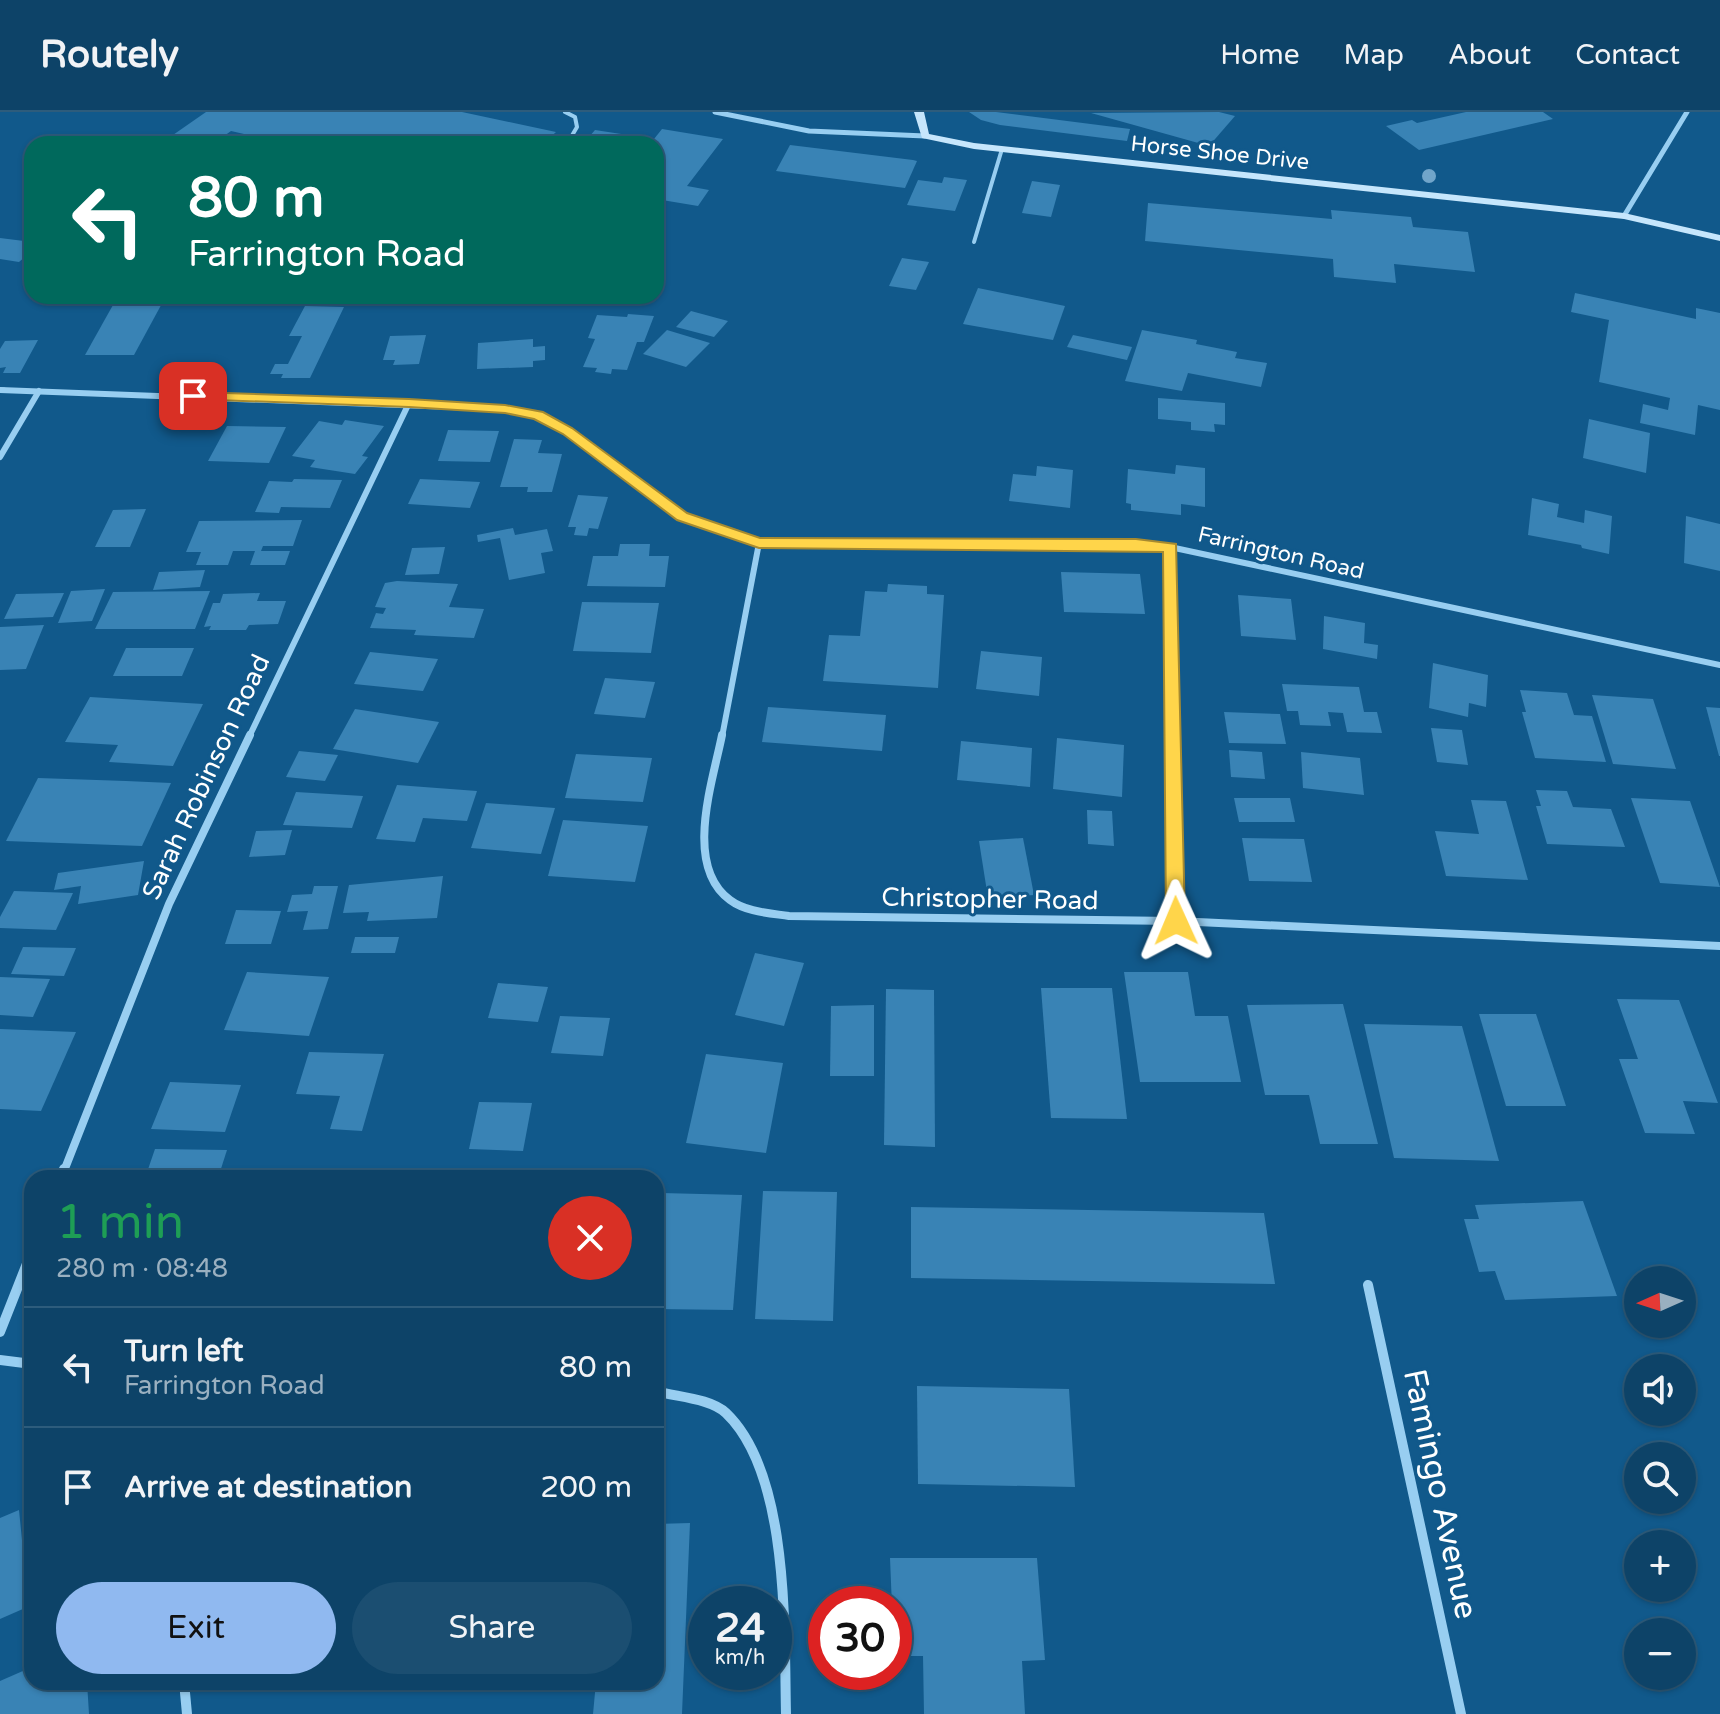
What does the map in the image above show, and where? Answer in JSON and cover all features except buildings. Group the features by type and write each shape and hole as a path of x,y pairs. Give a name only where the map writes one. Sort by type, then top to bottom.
{"street":[{"name":"Horse Shoe Drive","path":"715,112 809,131 925,136 1002,149 1624,216 1720,238"},
{"path":"919,112 925,136"},
{"path":"1624,216 1687,112"},
{"name":"Farrington Road","path":"0,390 505,409 538,415 568,431 682,517 759,543 1136,544 1170,547 1720,665"},
{"path":"0,457 39,391"},
{"name":"Sarah Robinson Road","path":"64,1170 169,904 409,403"},
{"name":"Christopher Road","path":"759,543 702,841 708,873 723,896 748,911 789,916 1176,921 1720,946"},
{"path":"1170,547 1176,921"},
{"path":"0,1332 24,1271"},
{"name":"Famingo Avenue","path":"1368,1285 1461,1714"},
{"path":"0,1360 24,1363"},
{"path":"664,1393 724,1410 751,1444 769,1493 783,1599 786,1714"},
{"path":"185,1690 187,1714"}],"lane":[{"path":"565,112 575,117 577,127 572,136"},
{"path":"974,242 1002,149"}],"route":[{"path":"193,396 409,403 505,409 538,415 568,431 682,517 759,543 1136,544 1170,547 1176,921"}]}
